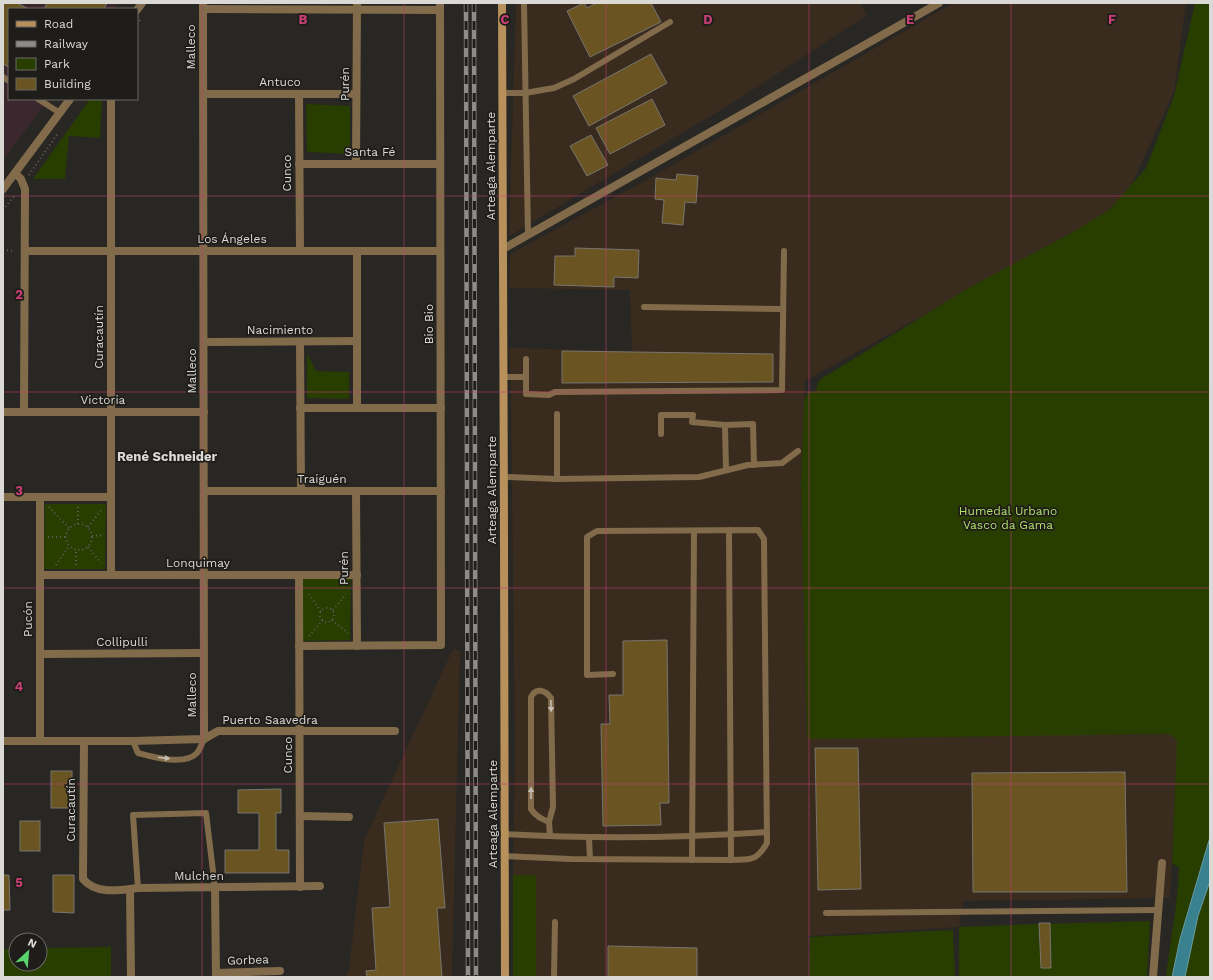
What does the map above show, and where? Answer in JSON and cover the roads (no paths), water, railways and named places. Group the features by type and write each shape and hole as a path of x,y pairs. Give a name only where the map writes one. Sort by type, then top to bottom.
{"main road":[{"name":"Arteaga Alemparte","path":"502,3 505,477 505,977"}],"street":[{"path":"503,249 939,3"},
{"path":"203,6 440,7"},
{"name":"Malleco","path":"203,6 204,739"},
{"name":"Purén","path":"356,164 357,6"},
{"name":"Bio Bio","path":"357,643 441,645 440,7"},
{"name":"Antuco","path":"204,94 356,94"},
{"name":"Cunco","path":"299,94 300,251"},
{"path":"3,189 69,100"},
{"name":"Curacautín","path":"110,575 111,100"},
{"name":"Santa Fé","path":"299,164 440,164"},
{"path":"15,173 23,184 25,195 24,412"},
{"name":"Los Ángeles","path":"24,251 440,251"},
{"path":"356,251 358,408"},
{"name":"Nacimiento","path":"204,342 357,341"},
{"path":"300,342 301,491"},
{"path":"300,408 441,408"},
{"name":"Victoria","path":"3,412 204,412"},
{"name":"Traiguén","path":"204,491 441,491"},
{"name":"Purén","path":"356,491 357,643"},
{"path":"3,497 111,497"},
{"name":"Pucón","path":"40,497 40,537 44,575 40,654 40,741"},
{"name":"Lonquimay","path":"44,575 299,575 357,579"},
{"name":"Cunco","path":"299,575 300,887"},
{"path":"299,646 357,643"},
{"name":"Collipulli","path":"40,654 204,653"},
{"name":"Puerto Saavedra","path":"3,741 133,741 204,739 218,731 396,731"},
{"name":"Curacautín","path":"83,880 84,741"},
{"path":"300,816 349,817"},
{"path":"1153,977 1162,863"},
{"name":"Mulchen","path":"83,880 88,886 100,890 320,886"},
{"path":"215,888 216,975"},
{"path":"131,977 134,889"},
{"name":"Gorbea","path":"216,975 280,971"}],"lane":[{"path":"524,3 528,235"},
{"path":"502,93 525,93 554,88 574,79 670,22"},
{"path":"40,100 60,113"},
{"path":"526,359 526,394 549,395 555,392 782,390 784,251"},
{"path":"644,307 782,309"},
{"path":"504,377 526,377"},
{"path":"557,414 557,479"},
{"path":"661,434 661,415 692,416 692,422 725,425 754,424 754,465"},
{"path":"725,425 726,470"},
{"path":"505,477 557,479 700,477 748,465 782,463 798,451"},
{"path":"692,860 694,530"},
{"path":"729,530 731,860"},
{"path":"505,856 590,860 754,859 767,843 764,539 758,530 597,531 587,537 587,675 613,674"},
{"path":"549,822 533,813 531,809 531,697 533,693 538,691 548,693 551,698 553,806 549,822 550,836"},
{"path":"133,741 138,753 157,758 189,759 198,753 204,739"},
{"path":"134,889 133,815 206,813 215,888"},
{"path":"505,834 589,838 730,835 767,832"},
{"path":"589,838 590,860"},
{"path":"826,913 1158,910"},
{"path":"554,977 555,922"}],"water":[{"path":"1210,837 1210,881 1198,916 1185,977 1172,977 1180,939"}],"railway":[{"path":"466,3 468,977"},
{"path":"474,3 476,977"}],"district":[{"name":"René Schneider","path":"167,456"}],"park label":[{"name":"Humedal Urbano Vasco da Gama","path":"1008,518"}]}
